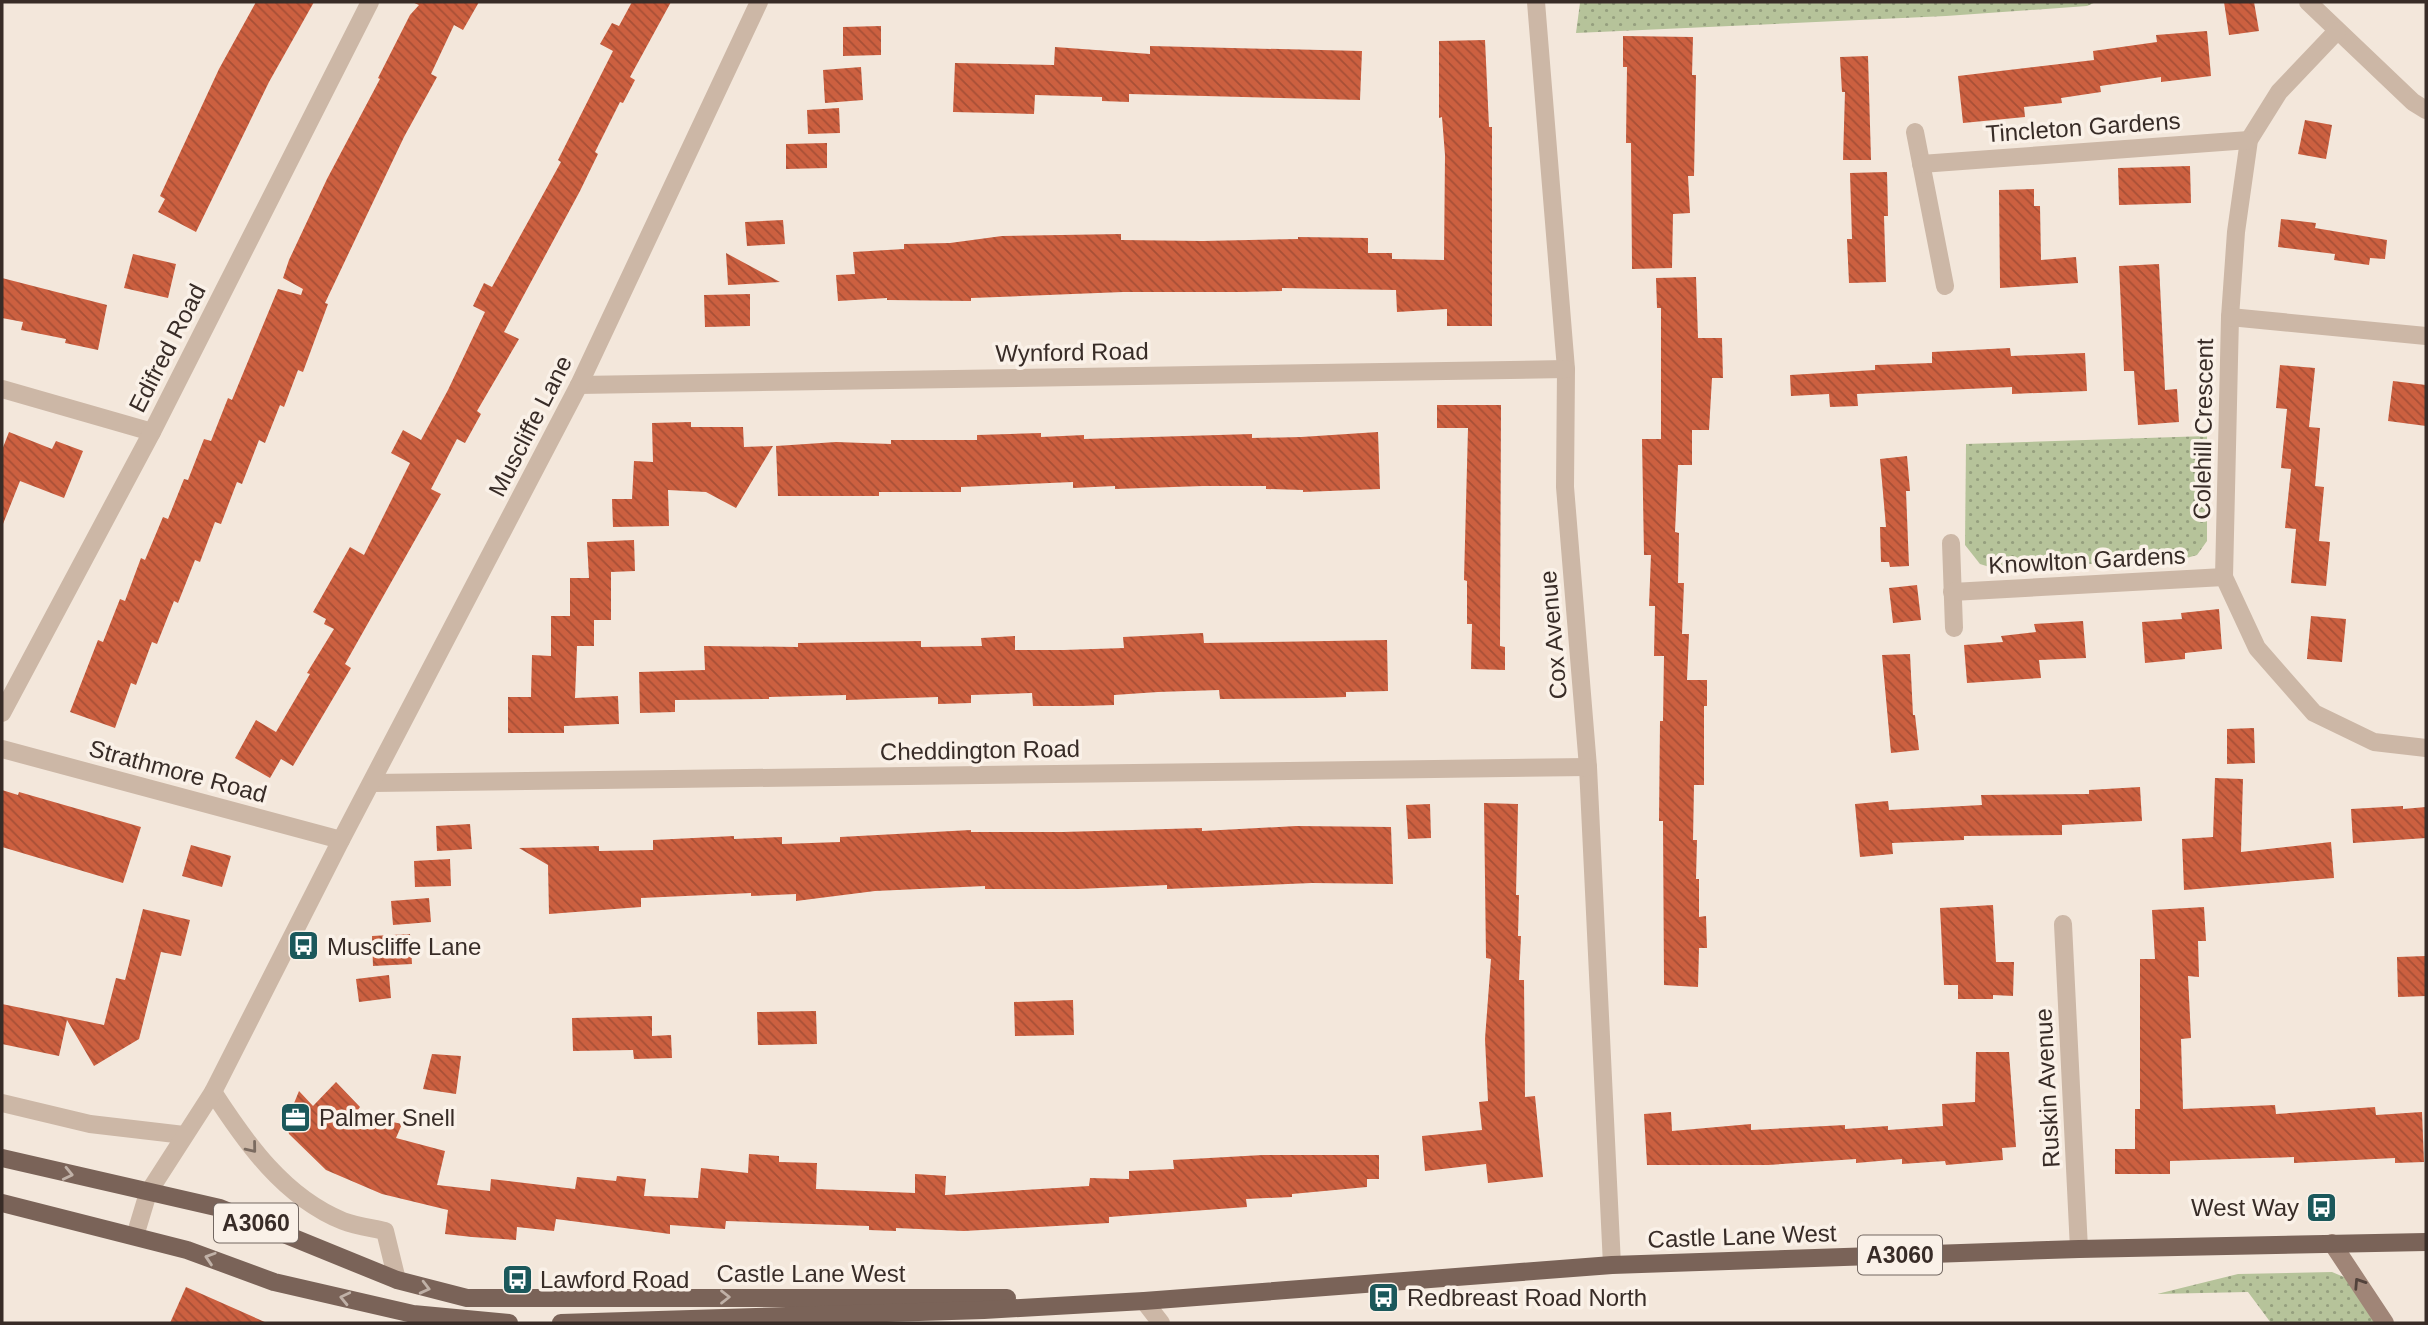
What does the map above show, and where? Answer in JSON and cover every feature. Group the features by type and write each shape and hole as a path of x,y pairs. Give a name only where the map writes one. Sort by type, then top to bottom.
{"main road":[{"name":"Castle Lane West","path":"2,1158 220,1208 397,1280 467,1298 1015,1297 1144,1301"},
{"name":"A3060","path":"2,1203 135,1236 249,1270 274,1282 413,1314 509,1323"},
{"name":"Castle Lane West","path":"561,1323 984,1310 1144,1301 1612,1265 2078,1249 2426,1242"}],"street":[{"name":"Edifred Road","path":"2,713 152,432 370,2"},
{"name":"Muscliffe Lane","path":"135,1236 148,1193 213,1092 341,840 579,385 759,2"},
{"name":"Cox Avenue","path":"1536,2 1566,369 1565,487 1588,767 1612,1265"},
{"path":"2308,2 2413,102 2426,110"},
{"name":"Colehill Crescent","path":"2337,31 2279,92 2249,140 2236,232 2230,317 2224,578 2257,648 2314,713 2374,742 2426,748"},
{"path":"1915,132 1945,286"},
{"name":"Tincleton Gardens","path":"1921,164 2249,140"},
{"path":"2230,317 2426,337"},
{"name":"Wynford Road","path":"579,385 1566,369"},
{"path":"2,389 152,432"},
{"name":"Knowlton Gardens","path":"1951,543 1954,628"},
{"name":"Knowlton Gardens","path":"1952,592 2224,578"},
{"name":"Strathmore Road","path":"2,750 341,840"},
{"name":"Cheddington Road","path":"373,783 1588,767"},
{"name":"Ruskin Avenue","path":"2063,924 2078,1249"},
{"path":"213,1092 252,1150 303,1197 343,1221 385,1231 397,1280"},
{"path":"2,1103 90,1124 184,1135"},
{"path":"2332,1243 2385,1323"},
{"path":"1144,1301 1161,1323"}],"green space":[{"path":"2096,2 2087,6 1946,16 1576,33 1580,3"},
{"path":"2207,436 2207,541 2197,555 2183,559 1996,569 1980,564 1965,545 1966,444"},
{"path":"2332,1272 2351,1280 2376,1323 2271,1323 2248,1292 2157,1294 2238,1274"}],"building":[{"path":"256,2 314,2 269,82 196,232 158,212 165,199 160,196 219,69"},
{"path":"412,2 479,2 463,30 454,25 431,74 437,77 404,137 325,303 328,304 303,372 298,370 284,407 280,405 265,443 259,440 242,484 237,482 221,524 215,522 200,562 195,560 178,603 174,601 157,644 152,642 136,685 131,683 115,728 70,712 98,640 103,642 120,599 125,601 141,558 145,560 163,517 168,519 184,479 188,480 204,439 211,441 228,398 232,400 278,289 301,295 303,289 283,278 289,260 410,15 419,5"},
{"path":"632,2 671,2 630,77 635,80 623,103 620,102 595,152 598,154 580,191 504,332 519,339 477,411 481,414 465,443 457,439 431,489 441,494 345,664 351,668 293,766 281,759 270,778 235,758 256,720 276,732 334,629 324,624 326,619 313,612 350,547 364,555 410,463 391,453 403,430 421,440 448,390 485,312 473,306 484,283 492,287 561,162 558,160 613,51 600,44 612,23 619,26"},
{"path":"2224,2 2254,2 2259,31 2229,35"},
{"path":"881,26 881,55 843,56 843,27"},
{"path":"2207,31 2211,76 2161,82 2161,77 2100,86 2101,92 2061,98 2062,103 2024,107 2025,117 1963,123 1958,76 2094,60 2093,51 2157,42 2156,35"},
{"path":"1623,36 1693,37 1692,75 1696,75 1694,176 1688,176 1690,213 1673,214 1672,268 1632,269 1631,143 1626,143 1627,67 1623,67"},
{"path":"1485,40 1489,127 1492,127 1492,326 1447,326 1447,309 1397,312 1396,290 1282,288 1282,291 1123,292 971,298 971,301 887,298 838,301 836,275 855,274 853,252 904,249 904,244 950,243 1002,236 1121,234 1121,240 1203,241 1298,237 1368,238 1368,253 1392,253 1392,259 1444,260 1445,155 1442,117 1439,118 1439,41"},
{"path":"1150,46 1362,51 1360,100 1129,94 1129,102 1102,101 1102,97 1035,95 1034,114 953,112 955,63 1054,65 1055,47 1150,54"},
{"path":"1868,56 1871,160 1843,160 1845,92 1842,92 1840,57"},
{"path":"861,67 863,100 825,103 823,70"},
{"path":"839,108 840,133 808,134 807,110"},
{"path":"2305,120 2332,125 2326,159 2298,154"},
{"path":"827,143 827,168 786,169 786,144"},
{"path":"2190,166 2191,203 2119,205 2118,168"},
{"path":"1887,172 1888,216 1884,216 1886,282 1849,283 1847,239 1852,239 1850,173"},
{"path":"2034,189 2034,206 2040,206 2041,260 2076,257 2078,283 2000,288 1999,190"},
{"path":"2281,219 2316,223 2315,228 2387,240 2385,259 2370,258 2369,265 2334,260 2335,254 2278,247"},
{"path":"783,220 785,244 747,246 745,222"},
{"path":"726,253 780,282 728,285"},
{"path":"133,254 176,264 168,298 124,288"},
{"path":"2159,264 2165,390 2177,389 2179,422 2138,425 2134,371 2124,371 2119,266"},
{"path":"1696,277 1698,338 1722,338 1723,378 1712,378 1709,430 1692,430 1692,465 1678,465 1675,532 1679,533 1678,583 1684,583 1682,634 1689,634 1687,680 1707,680 1707,706 1704,706 1704,785 1694,785 1693,840 1697,840 1699,917 1706,916 1707,948 1699,948 1698,987 1664,985 1663,821 1659,821 1664,656 1654,656 1655,606 1649,606 1651,555 1644,555 1642,439 1661,439 1661,308 1657,308 1656,278"},
{"path":"2,278 107,305 98,350 65,343 66,339 21,330 23,322 2,318"},
{"path":"750,294 750,326 705,327 704,295"},
{"path":"2010,348 2011,356 2085,353 2087,391 2012,394 2012,387 1857,394 1858,406 1830,407 1829,394 1791,396 1790,375 1875,370 1875,365 1932,363 1932,352"},
{"path":"2280,365 2315,368 2309,427 2320,428 2315,486 2324,487 2319,541 2330,542 2326,586 2291,583 2296,529 2285,528 2291,469 2281,468 2287,409 2276,408"},
{"path":"2393,381 2426,385 2426,426 2388,421"},
{"path":"1437,405 1501,405 1500,646 1505,647 1505,670 1471,669 1472,624 1467,624 1467,581 1464,580 1468,428 1437,428"},
{"path":"691,422 691,427 743,427 744,447 773,446 736,508 706,492 668,490 669,526 613,527 612,499 632,499 634,461 653,462 652,423"},
{"path":"9,432 52,449 56,441 83,451 64,498 20,481 3,524 2,450"},
{"path":"1378,432 1380,489 1303,492 1266,489 1266,486 1203,486 1115,489 1115,486 1073,488 1073,482 961,487 961,492 879,492 879,496 778,496 776,446 836,442 891,444 891,440 977,440 977,435 1041,433 1041,437 1084,435 1084,439 1252,434 1252,438 1301,437"},
{"path":"1907,456 1910,491 1906,491 1909,566 1890,567 1889,562 1881,562 1880,527 1886,527 1880,459"},
{"path":"634,540 635,571 611,572 611,620 594,620 594,646 577,646 575,698 618,696 619,724 564,726 564,733 508,733 508,697 531,697 532,655 551,656 551,616 570,616 570,578 589,578 587,542"},
{"path":"1917,585 1921,620 1893,623 1889,588"},
{"path":"2219,609 2222,649 2185,653 2185,659 2145,663 2142,622 2182,619 2181,613"},
{"path":"2311,616 2346,619 2342,662 2307,659"},
{"path":"2083,621 2086,658 2039,660 2041,678 1967,683 1964,645 2003,642 2001,636 2036,632 2034,624"},
{"path":"1203,633 1204,643 1387,640 1388,691 1346,692 1346,697 1220,699 1219,690 1158,692 1114,695 1114,705 1081,706 1033,706 1032,693 971,695 971,703 938,704 938,697 846,700 846,695 769,697 675,700 675,712 640,713 639,672 705,670 704,646 798,647 798,643 921,641 921,647 982,646 981,638 1015,636 1015,650 1064,650 1124,648 1123,637"},
{"path":"1910,654 1913,715 1919,750 1891,753 1882,655"},
{"path":"2254,728 2255,763 2227,764 2227,729"},
{"path":"2215,778 2243,779 2241,852 2331,842 2334,878 2184,890 2182,839 2213,837"},
{"path":"2140,787 2142,821 2062,825 2062,835 1964,836 1964,840 1892,843 1893,854 1860,857 1855,804 1888,801 1889,810 1982,805 1981,795 2089,794 2089,790"},
{"path":"2,790 18,795 19,792 141,827 123,883 2,847"},
{"path":"1484,803 1518,804 1516,895 1519,895 1518,936 1521,936 1519,980 1524,980 1525,1097 1535,1096 1543,1177 1488,1183 1486,1164 1425,1171 1422,1136 1482,1130 1479,1102 1488,1101 1485,1039 1491,959 1486,958"},
{"path":"1430,804 1431,838 1408,839 1406,805"},
{"path":"2403,806 2403,809 2426,807 2426,838 2353,843 2351,809"},
{"path":"470,824 472,849 437,851 436,826"},
{"path":"1296,826 1391,827 1393,884 1312,883 1167,889 1167,885 1079,889 985,889 985,886 875,891 796,901 796,894 751,896 751,893 641,898 641,907 549,914 548,865 519,848 599,846 599,851 653,850 653,840 734,836 734,839 782,837 782,844 840,842 840,837 971,830 1063,832 1202,828 1202,831"},
{"path":"191,845 231,856 222,887 182,876"},
{"path":"450,859 451,886 415,887 414,861"},
{"path":"429,898 431,922 393,925 391,901"},
{"path":"1993,905 1996,962 2014,962 2013,996 1958,999 1958,985 1944,985 1940,908"},
{"path":"2204,907 2206,941 2198,941 2199,977 2188,976 2191,1038 2181,1039 2183,1109 2275,1105 2276,1114 2375,1107 2376,1115 2422,1112 2424,1162 2395,1163 2395,1158 2294,1163 2294,1157 2170,1161 2170,1174 2115,1174 2115,1149 2135,1149 2135,1109 2140,1109 2140,959 2155,959 2152,910"},
{"path":"143,909 190,920 181,956 161,952 139,1039 94,1066 67,1020 59,1056 2,1044 2,1004 104,1025 116,978 125,980"},
{"path":"410,934 412,964 373,966 372,936"},
{"path":"2426,956 2426,996 2398,997 2397,957"},
{"path":"389,975 391,998 359,1002 356,979"},
{"path":"1073,1000 1074,1035 1015,1036 1014,1002"},
{"path":"816,1011 817,1044 758,1045 757,1012"},
{"path":"652,1016 652,1036 671,1035 672,1058 634,1059 633,1050 573,1051 572,1018"},
{"path":"1976,1052 2009,1052 2016,1147 2002,1148 2003,1160 1946,1165 1945,1161 1902,1164 1902,1159 1856,1163 1856,1159 1768,1165 1647,1165 1644,1114 1671,1112 1672,1131 1751,1124 1751,1130 1845,1125 1845,1129 1888,1126 1888,1130 1943,1126 1942,1104 1975,1102"},
{"path":"432,1054 461,1056 456,1094 423,1089"},
{"path":"336,1082 360,1107 355,1114 402,1124 396,1138 445,1151 437,1185 490,1191 491,1179 575,1189 577,1177 616,1181 617,1176 646,1179 644,1196 698,1198 701,1168 748,1173 749,1154 779,1156 779,1162 817,1163 816,1189 915,1193 915,1174 946,1176 945,1195 1089,1186 1090,1178 1129,1179 1129,1171 1174,1169 1173,1160 1263,1155 1379,1155 1379,1179 1367,1179 1367,1187 1292,1194 1292,1197 1246,1199 1247,1207 1109,1217 1109,1223 964,1231 896,1228 896,1231 869,1230 869,1226 726,1221 725,1229 670,1225 670,1234 556,1219 554,1231 517,1227 516,1240 472,1237 445,1234 448,1210 382,1194 326,1170 289,1134 286,1123 299,1091 313,1106"},
{"path":"186,1287 267,1323 170,1323"}],"place":[{"name":"Muscliffe Lane","path":"304,946"},
{"name":"Palmer Snell","path":"296,1117"},
{"name":"West Way","path":"2322,1207"},
{"name":"Lawford Road","path":"517,1279"},
{"name":"Redbreast Road North","path":"1384,1297"}]}
